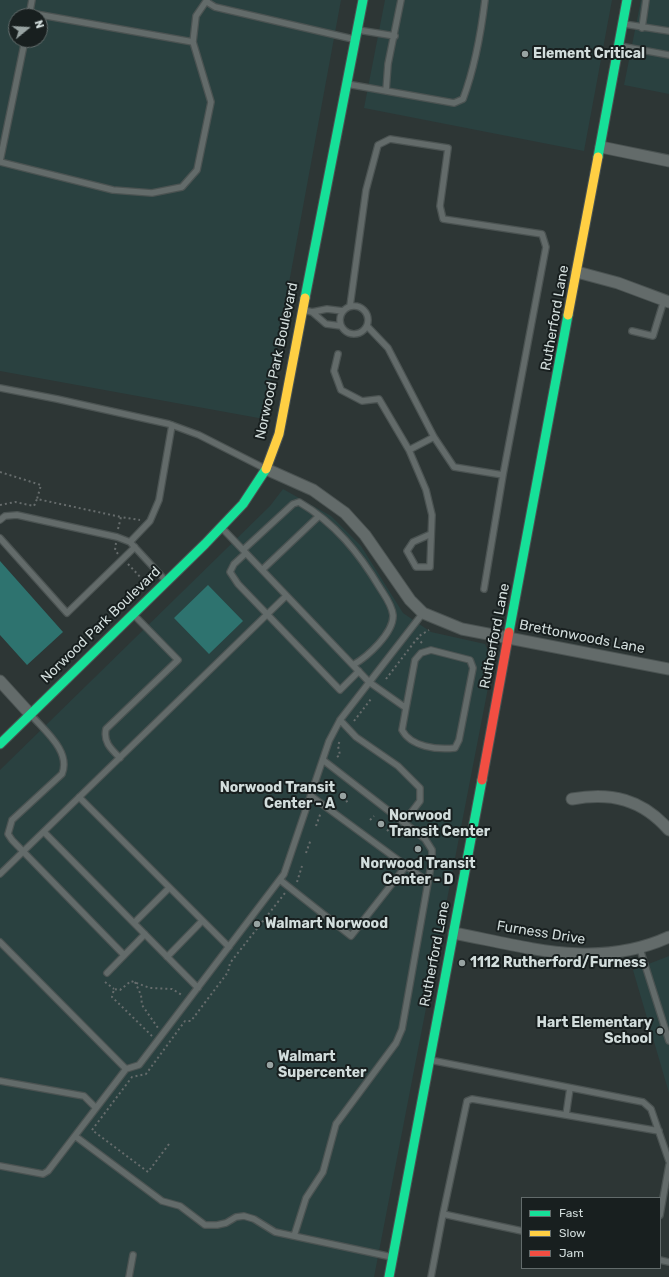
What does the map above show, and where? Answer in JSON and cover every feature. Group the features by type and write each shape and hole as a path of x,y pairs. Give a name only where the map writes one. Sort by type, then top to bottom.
{"street":[{"name":"Norwood Park Boulevard","path":"0,744 221,527 243,504 266,469 279,434 363,0"},
{"name":"Rutherford Lane","path":"389,1277 620,45 627,0"},
{"path":"600,147 669,161"},
{"path":"577,272 618,283 667,301"},
{"name":"Brettonwoods Lane","path":"266,469 313,490 344,513 365,535 410,600 423,613 462,629 669,669"},
{"path":"0,681 30,714"},
{"path":"572,799 600,795 625,799 646,809 669,830"},
{"name":"Furness Drive","path":"454,934 574,955 607,954 640,949 669,937"}],"lane":[{"path":"386,91 388,64 395,36 401,0"},
{"path":"347,84 454,103 463,98 471,78 483,18 485,0"},
{"path":"642,28 646,0"},
{"path":"22,48 0,162 113,190 152,193 182,187 197,170 211,102 193,42 196,16 207,1 215,7 356,39"},
{"path":"48,17 193,42"},
{"path":"623,24 669,31"},
{"path":"358,30 395,36"},
{"path":"620,45 669,55"},
{"path":"350,306 366,190 378,145 390,139 448,148 440,206 443,219 542,234 546,247 484,589"},
{"path":"632,331 654,336 667,301"},
{"path":"312,312 326,324 342,326 352,334 361,332 367,326 368,317 363,309 350,306 343,311 341,317 342,326"},
{"path":"303,310 312,312 327,309 343,311"},
{"path":"367,326 388,348 434,437 454,467 504,476"},
{"path":"338,354 334,371 341,390 362,401 379,399 409,450 426,490 432,515 432,534 430,567 416,567 407,551 413,542 432,534"},
{"path":"0,388 108,409 172,425 199,435 266,469"},
{"path":"130,542 150,521 159,500 172,425"},
{"path":"409,450 434,437"},
{"path":"352,665 367,656 392,626 393,614 389,603 366,564 339,532 299,502 293,504 244,551 230,572 238,584 340,690 359,671"},
{"path":"0,520 5,516 17,515 117,537 130,542 166,582"},
{"path":"262,570 319,516"},
{"path":"221,527 369,682 406,708"},
{"path":"0,538 67,614 135,547"},
{"path":"0,874 286,596"},
{"path":"0,1166 43,1174 48,1171 126,1069 139,1065 198,988 284,874 329,741 340,720 423,613"},
{"path":"120,758 107,743 105,735 106,729 178,660 133,614"},
{"path":"431,650 470,660 473,668 459,740 455,748 445,749 414,742 406,738 402,730 406,708 415,660 421,653 431,650"},
{"path":"30,714 60,749 64,758 65,766 62,774 12,820 8,834 23,852 124,955"},
{"path":"340,720 356,737 398,766 420,788 420,801 404,822"},
{"path":"294,1236 306,1198 323,1172 336,1124 396,1043 402,1029 432,860 432,850 425,839 323,760"},
{"path":"311,796 428,882"},
{"path":"79,797 229,947"},
{"path":"44,832 198,988"},
{"path":"280,880 351,936 406,866"},
{"path":"134,923 169,888"},
{"path":"167,957 202,921"},
{"path":"107,973 145,934"},
{"path":"0,942 126,1069"},
{"path":"640,949 669,1041"},
{"path":"430,1060 643,1102 651,1109 669,1161"},
{"path":"0,1081 84,1096 96,1108"},
{"path":"566,1115 570,1088"},
{"path":"431,1277 442,1214 467,1101 472,1099 659,1131"},
{"path":"75,1136 162,1202 180,1206 206,1225 226,1223 236,1217 244,1216 254,1219 275,1232 393,1257"},
{"path":"661,1209 669,1165"},
{"path":"442,1214 521,1231"},
{"path":"129,1277 133,1256"}],"path":[{"path":"0,472 41,485 34,506 15,502 0,505"},
{"path":"37,500 120,517 150,521"},
{"path":"118,530 120,517"},
{"path":"116,542 114,550 118,554"},
{"path":"128,564 143,580"},
{"path":"386,679 417,638 429,630"},
{"path":"417,638 422,643"},
{"path":"354,721 371,699"},
{"path":"337,757 340,755 338,746 340,740"},
{"path":"346,802 350,799"},
{"path":"316,826 321,812"},
{"path":"370,820 374,816"},
{"path":"387,831 391,827"},
{"path":"306,853 311,839"},
{"path":"297,882 302,866"},
{"path":"169,1144 148,1172 92,1130 132,1077 146,1074 185,1021 191,1021 228,972 230,963 282,894 289,891"},
{"path":"105,982 114,989 120,990 131,981 150,988 172,989 185,998"},
{"path":"135,982 141,996 142,1005 158,1028 157,1030"},
{"path":"114,989 112,997 151,1037 154,1033"}],"shaded area":[{"path":"0,0 341,0 264,419 0,371"},
{"path":"385,0 612,0 584,151 364,108"},
{"path":"641,0 669,0 669,94 624,85"},
{"path":"283,489 331,516 361,546 403,613 431,632 485,644 493,662 374,1277 0,1277 0,770 270,506"},
{"name":"Hart Elementary School","path":"669,956 669,1093 633,970"}],"water":[{"path":"0,561 63,632 27,665 0,635"},
{"path":"208,585 243,621 209,654 174,618"}],"traffic: fast":[{"path":"305,298 363,0"},
{"path":"598,157 627,0"},
{"path":"509,632 568,315"},
{"path":"0,744 205,544 243,504 266,469"},
{"path":"389,1277 482,780"}],"traffic: slow":[{"path":"568,315 598,157"},
{"path":"266,469 279,434 305,298"}],"traffic: jam":[{"path":"482,780 509,632"}],"place":[{"name":"Element Critical","path":"525,54"},
{"name":"Norwood Transit Center - A","path":"343,796"},
{"name":"Norwood Transit Center","path":"381,824"},
{"name":"Norwood Transit Center - D","path":"418,849"},
{"name":"Walmart Norwood","path":"257,924"},
{"name":"1112 Rutherford/Furness","path":"462,963"},
{"name":"Hart Elementary School","path":"660,1031"},
{"name":"Walmart Supercenter","path":"270,1065"}]}
